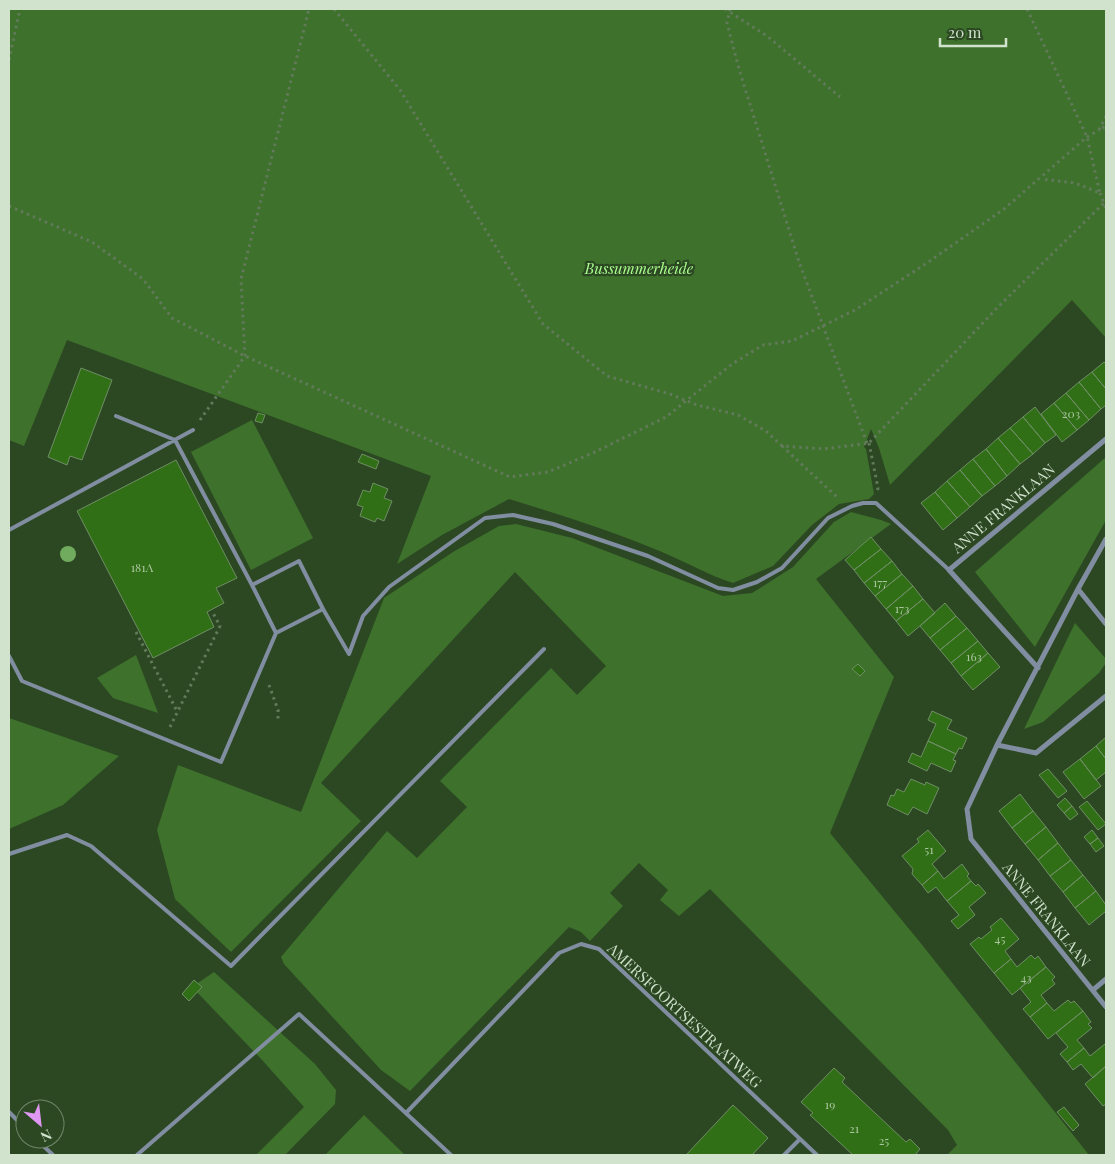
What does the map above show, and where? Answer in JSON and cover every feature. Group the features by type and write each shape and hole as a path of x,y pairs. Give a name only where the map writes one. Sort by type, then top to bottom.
{"street":[{"name":"ANNE FRANKLAAN","path":"1038,668 949,570 1106,439"},
{"name":"ANNE FRANKLAAN","path":"1106,539 1078,588 997,745 967,809 971,839 1106,1007"},
{"path":"1078,588 1106,624"},
{"path":"997,745 1036,753 1106,696"},
{"path":"1092,990 1106,979"}],"lane":[{"path":"116,416 175,440 276,633"},
{"path":"9,530 193,430"},
{"path":"252,585 299,562 349,654 363,616 389,587 485,518 514,515 553,524 648,556 718,588 733,590 756,582 782,568 828,518 852,506 876,503 949,570"},
{"path":"9,656 22,681 221,762 276,633 323,609"},
{"path":"9,854 67,835 91,846 231,966 544,649"},
{"name":"AMERSFOORTSESTRAATWEG","path":"406,1112 559,953 581,944 599,949 817,1155"},
{"path":"137,1155 299,1014 451,1155"},
{"path":"784,1155 800,1139"}],"path":[{"path":"9,60 20,9"},
{"path":"193,430 245,356 240,279 309,9"},
{"path":"334,9 400,90 543,324 607,376 738,415 766,431 834,497 852,506"},
{"path":"725,9 730,10 767,36 840,97"},
{"path":"1027,9 1087,137 1100,193 1106,209"},
{"path":"730,10 727,23 739,69 799,262 868,443 878,488 876,503"},
{"path":"1099,130 1106,116"},
{"path":"9,206 92,242 142,280 172,318 245,356 510,477 548,472 666,417 732,364 763,345 792,340 855,310 927,263 1004,208 1087,137 1106,126"},
{"path":"1040,179 1075,183 1100,193"},
{"path":"782,446 824,450 868,443 998,308 1104,202"},
{"path":"164,739 220,626 213,613"},
{"path":"136,632 177,712"},
{"path":"262,666 278,710 278,720"}],"green space":[{"name":"Bussummerheide","path":"9,9 1106,9 1106,338 1072,300 890,485 871,429 864,447 866,449 874,494 869,499 839,504 812,525 773,566 733,583 624,537 509,499 442,535 397,564 431,476 67,340 24,446 9,440"},
{"path":"252,420 313,538 251,570 191,452"},
{"path":"1106,457 1106,520 1035,647 975,572"},
{"path":"851,512 891,524 816,579 894,677 830,833 919,941 1089,1155 947,1155 957,1145 948,1130 710,889 679,916 660,900 668,890 639,863 610,893 623,906 590,941 581,932 569,927 410,1091 381,1070 284,964 281,957 387,831 417,858 467,807 440,781 551,668 577,695 606,666 515,572 321,783 361,821 231,952 175,899 157,830 178,765 301,812 384,598 453,552 499,526 516,524 572,538 723,596 752,593 793,567 834,522"},
{"path":"1075,623 1106,659 1106,663 1099,673 1043,722 1024,729"},
{"path":"136,655 158,713 113,698 97,678"},
{"path":"9,718 119,756 63,805 9,829"},
{"path":"214,972 315,1064 336,1090 335,1104 285,1155 256,1155 304,1107 192,987"},
{"path":"364,1115 405,1155 325,1155"}],"building":[{"path":"1104,362 1106,364 1106,389 1092,372"},
{"path":"81,368 112,380 82,460 70,456 67,465 48,457"},
{"path":"1092,372 1106,389 1106,405 1101,409 1079,382"},
{"path":"1079,382 1101,409 1089,420 1066,393"},
{"path":"1066,393 1089,420 1077,430 1054,403"},
{"path":"1054,403 1077,430 1062,442 1041,414"},
{"path":"1035,407 1056,435 1045,443 1023,417"},
{"path":"258,413 265,415 262,423 255,421"},
{"path":"1023,417 1045,443 1033,454 1010,428"},
{"path":"1010,428 1033,454 1020,464 998,438"},
{"path":"998,438 1020,464 1007,476 986,449"},
{"path":"986,449 1007,476 995,486 973,459"},
{"path":"362,454 379,461 376,469 358,462"},
{"path":"973,459 995,486 982,496 960,470"},
{"path":"176,460 237,578 216,588 224,603 207,612 214,627 153,658 77,511"},
{"path":"960,470 982,496 970,507 947,481"},
{"path":"947,481 970,507 957,518 935,492"},
{"path":"373,483 388,489 384,498 392,501 384,521 377,518 375,522 360,516 363,507 357,505 363,490 370,492"},
{"path":"935,492 957,518 943,530 921,503"},
{"path":"871,537 881,549 854,570 845,560"},
{"path":"881,549 892,561 864,583 854,570"},
{"path":"892,561 902,574 875,596 864,583"},
{"path":"902,574 913,586 886,609 875,596"},
{"path":"913,586 923,599 896,621 886,609"},
{"path":"923,599 935,613 908,636 896,621"},
{"path":"945,603 956,616 930,638 920,626"},
{"path":"956,616 967,628 940,650 930,638"},
{"path":"967,628 978,641 951,663 940,650"},
{"path":"978,641 988,653 961,676 951,663"},
{"path":"988,653 1000,667 973,690 961,676"},
{"path":"858,664 865,671 860,676 852,669"},
{"path":"932,711 952,720 947,729 967,738 962,749 959,748 956,754 928,741 936,724 928,720"},
{"path":"1106,737 1106,759 1096,746"},
{"path":"928,741 956,754 953,760 956,761 951,772 931,763 927,771 908,762 912,753 921,757"},
{"path":"1096,746 1106,759 1106,772 1096,780 1080,759"},
{"path":"1080,759 1101,786 1084,799 1063,772"},
{"path":"1048,769 1067,791 1058,798 1039,775"},
{"path":"911,779 925,785 926,782 939,788 927,814 913,807 908,815 887,805 891,795 894,796 897,789 904,792"},
{"path":"1020,794 1033,811 1012,828 999,811"},
{"path":"1065,798 1072,806 1064,813 1057,805"},
{"path":"1087,801 1106,824 1098,830 1079,807"},
{"path":"1072,806 1078,814 1070,820 1064,813"},
{"path":"1033,811 1046,827 1025,844 1012,828"},
{"path":"1046,827 1058,843 1038,860 1025,844"},
{"path":"928,830 946,851 932,864 938,871 922,885 912,874 913,869 902,856 919,842 917,839"},
{"path":"1092,830 1098,838 1090,844 1084,837"},
{"path":"1098,838 1104,846 1096,852 1090,844"},
{"path":"1058,843 1071,860 1050,876 1038,860"},
{"path":"1071,860 1083,875 1063,892 1050,876"},
{"path":"962,864 969,874 967,876 971,881 947,901 936,887 928,893 922,885 938,871 944,879"},
{"path":"1083,875 1096,891 1075,908 1063,892"},
{"path":"971,881 976,886 978,884 986,893 969,907 975,915 958,929 951,921 959,915 947,901"},
{"path":"1096,891 1106,905 1106,911 1089,925 1075,908"},
{"path":"1001,918 1019,939 1005,951 1011,959 994,973 970,944 979,937 981,939 992,930 990,927"},
{"path":"1031,955 1035,959 1038,956 1046,967 1012,995 994,973 1011,959 1017,967"},
{"path":"1046,967 1055,977 1052,980 1055,984 1041,995 1047,1003 1030,1017 1023,1009 1031,1002 1020,988"},
{"path":"194,980 202,987 189,1001 182,994"},
{"path":"1068,1000 1071,1003 1074,1001 1083,1011 1048,1039 1030,1017 1047,1003 1054,1011"},
{"path":"1083,1011 1091,1022 1088,1024 1092,1028 1077,1040 1084,1048 1067,1062 1060,1054 1068,1047 1056,1033"},
{"path":"1105,1044 1106,1066 1093,1078 1081,1064 1073,1070 1067,1062 1084,1048 1090,1056"},
{"path":"1106,1066 1106,1104 1103,1106 1085,1084"},
{"path":"834,1068 845,1078 842,1082 906,1142 910,1139 920,1149 915,1155 853,1155 810,1115 813,1113 801,1102"},
{"path":"733,1105 768,1138 752,1155 686,1155"},
{"path":"1064,1107 1079,1125 1073,1131 1057,1112"}]}
